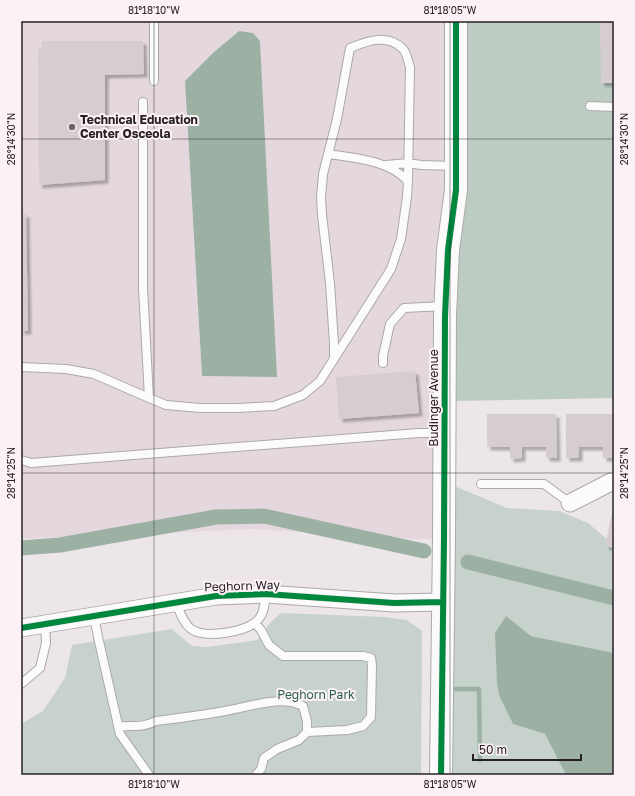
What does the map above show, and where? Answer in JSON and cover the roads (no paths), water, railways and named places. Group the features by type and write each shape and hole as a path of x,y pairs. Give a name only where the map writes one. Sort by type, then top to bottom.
{"street":[{"name":"Budinger Avenue","path":"441,775 446,306 448,250 456,190 456,21"},
{"path":"570,503 611,482 614,482"},
{"name":"Peghorn Way","path":"21,628 216,596 266,594 394,603 443,602"}],"lane":[{"path":"154,21 154,81"},
{"path":"21,367 66,368 94,374 166,405 200,408 274,406 303,395 320,380 391,269 400,239 408,181 410,67 404,50 392,41 369,40 350,48 337,119 324,174 321,197 330,283 334,358"},
{"path":"143,102 143,288 149,398"},
{"path":"590,106 614,107"},
{"path":"328,154 358,158 385,165 400,173 408,181"},
{"path":"385,165 408,163 420,165 456,166"},
{"path":"383,364 383,356 390,324 404,308 446,306"},
{"path":"21,460 31,464 419,433 444,433"},
{"path":"481,484 544,484 570,503"},
{"path":"176,603 183,620 191,629 201,634 215,635 246,628 255,623 262,613 266,594"},
{"path":"94,616 120,734 149,775"},
{"path":"255,623 261,630 268,645 283,656 363,656 371,658 372,665 371,717 363,726 347,730 307,732 299,740 277,749 264,758 261,769 256,775"},
{"path":"21,684 40,668 46,643 45,624"},
{"path":"118,727 127,725 138,727 146,726 156,721 230,710 268,702 295,702 303,706 307,721 307,732"}],"waterway":[{"path":"21,548 60,545 216,517 264,516 424,551"},
{"path":"468,562 614,598"},
{"path":"455,689 479,689 480,760"}],"place":[{"name":"Technical Education Center Osceola","path":"72,127"}],"park label":[{"name":"Peghorn Park","path":"316,695"}]}
